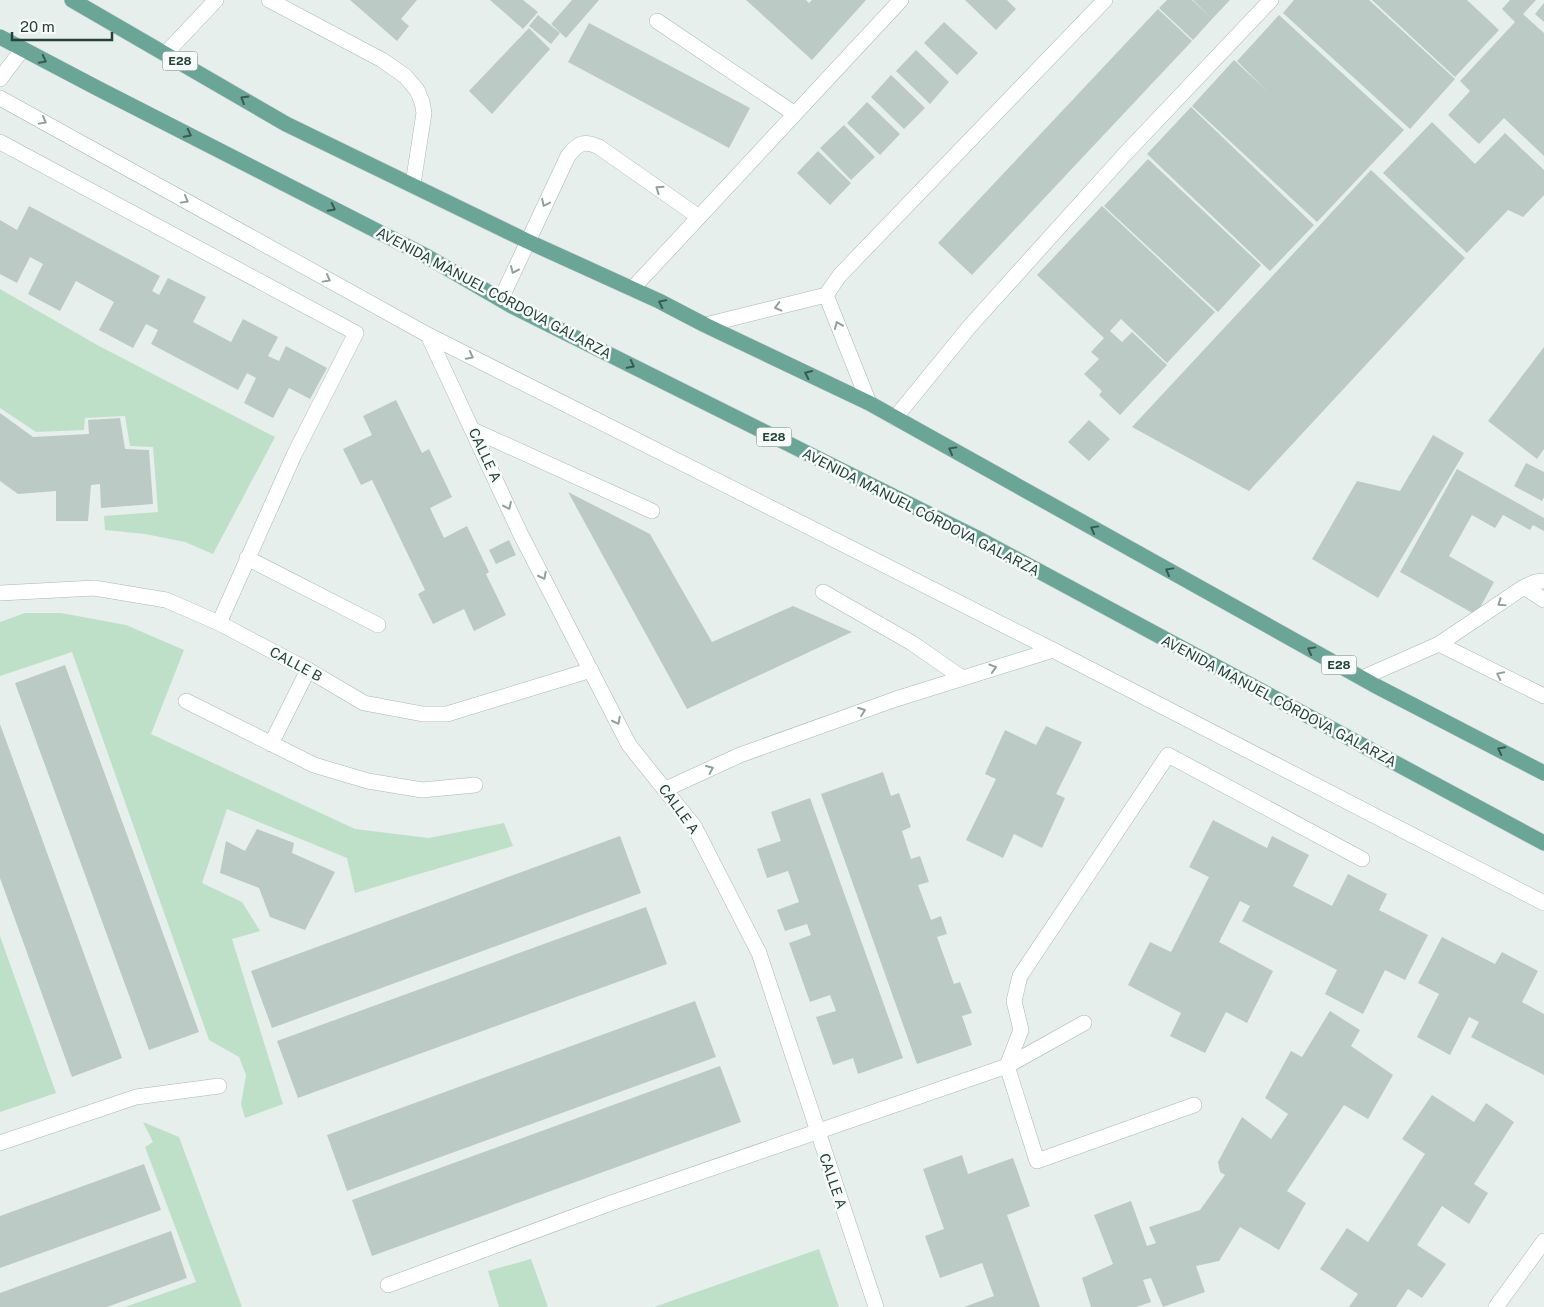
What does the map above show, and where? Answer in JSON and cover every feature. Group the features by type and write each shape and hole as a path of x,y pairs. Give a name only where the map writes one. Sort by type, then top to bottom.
{"main road":[{"name":"E28","path":"72,0 286,124 527,241 632,289 869,403 1362,678 1544,773"},
{"name":"AVENIDA MANUEL CÓRDOVA GALARZA","path":"0,37 22,50 426,256 501,299 981,540 1544,843"}],"street":[{"path":"166,53 216,0"},
{"path":"269,0 382,60 405,76 417,90 424,113 413,184"},
{"path":"632,289 901,0"},
{"path":"705,325 826,295 840,275 1105,0"},
{"path":"895,418 976,319 1125,154 1271,0"},
{"path":"657,20 795,114"},
{"path":"0,79 22,50"},
{"path":"0,98 428,335 1053,650 1544,903"},
{"path":"0,142 356,333 294,455 218,624"},
{"path":"501,299 568,156 575,147 582,144 590,143 599,147 699,217"},
{"path":"826,295 869,403"},
{"name":"CALLE A","path":"428,335 520,533 629,744 694,826 759,954 816,1132 876,1307"},
{"path":"473,430 652,511"},
{"path":"247,558 378,625"},
{"path":"1362,678 1439,644 1524,587 1535,582 1544,581"},
{"path":"1524,587 1544,600"},
{"name":"CALLE B","path":"1,589 94,588 166,600 308,670 364,703 423,714 447,714 591,670"},
{"path":"823,592 912,643 961,677"},
{"path":"1439,644 1544,696"},
{"path":"666,789 740,755 896,698 1053,650"},
{"path":"271,744 308,670"},
{"path":"186,701 314,765 368,781 422,790 475,785"},
{"path":"1194,1106 1037,1162 1006,1066 1021,1030 1014,1001 1020,976 1168,755 1362,859"},
{"path":"388,1285 611,1203 1006,1066 1084,1023"},
{"path":"0,1143 136,1097 220,1086"},
{"path":"1496,1307 1544,1241"}],"green space":[{"path":"0,289 99,346 275,437 213,554 185,542 145,534 105,530 104,516 158,512 153,447 130,446 125,416 85,418 84,430 36,432 0,408"},
{"path":"25,613 61,613 126,625 184,650 151,734 355,829 429,838 504,823 513,846 355,893 347,858 227,809 202,883 242,902 260,931 232,939 283,1104 245,1118 241,1104 246,1075 239,1057 209,1040 72,652 0,676 0,622"},
{"path":"0,936 56,1093 0,1112"},
{"path":"143,1122 179,1137 242,1307 125,1307 196,1282 145,1147 153,1142"},
{"path":"819,1249 839,1307 654,1307"},
{"path":"531,1259 548,1307 499,1307 488,1271"}],"building":[{"path":"350,0 417,0 401,19 409,26 397,41"},
{"path":"490,0 523,0 538,12 523,29"},
{"path":"572,0 599,0 566,38 551,24"},
{"path":"746,0 806,0 809,3 812,0 866,0 812,60"},
{"path":"965,0 1007,0 1016,9 996,30"},
{"path":"1167,0 1192,0 1212,19 1193,40 1159,8"},
{"path":"1193,0 1230,0 1212,19"},
{"path":"1294,0 1369,0 1455,79 1410,129 1283,13"},
{"path":"1372,0 1467,0 1499,30 1455,77"},
{"path":"1510,0 1536,0 1523,14 1544,33 1544,156 1504,118 1479,144 1448,115 1470,91 1460,81 1515,22 1502,9"},
{"path":"1544,3 1544,22 1535,14"},
{"path":"1158,9 1192,41 972,275 938,243"},
{"path":"538,15 560,33 551,44 529,26"},
{"path":"1279,15 1404,130 1317,222 1192,106 1234,60 1266,90 1237,61"},
{"path":"944,22 978,53 957,75 924,43"},
{"path":"589,23 750,108 729,148 568,62"},
{"path":"529,28 550,49 492,114 469,91"},
{"path":"916,50 949,82 930,104 896,71"},
{"path":"891,75 925,108 904,129 871,97"},
{"path":"867,102 900,134 880,155 847,123"},
{"path":"1191,107 1314,225 1270,271 1147,154"},
{"path":"1432,122 1475,164 1505,133 1544,170 1544,195 1523,217 1508,210 1467,253 1383,173"},
{"path":"844,125 875,157 851,180 820,148"},
{"path":"818,151 851,183 830,205 797,173"},
{"path":"1148,159 1261,265 1218,312 1104,206"},
{"path":"1371,170 1465,258 1249,491 1132,427"},
{"path":"29,206 160,276 152,291 159,295 168,278 206,297 193,322 231,342 243,319 278,337 268,356 279,361 286,346 327,368 310,399 289,388 273,418 244,403 256,378 247,373 238,390 151,344 158,330 146,324 133,348 99,330 114,302 76,281 60,311 28,294 43,264 30,257 17,283 0,274 0,220 17,230"},
{"path":"1102,206 1215,312 1167,363 1121,319 1110,331 1122,342 1132,332 1167,365 1120,415 1099,395 1102,391 1084,374 1099,359 1091,352 1104,338 1037,275"},
{"path":"1544,347 1544,449 1537,459 1488,421"},
{"path":"396,400 422,453 429,449 452,497 430,508 444,538 467,526 489,572 486,574 506,615 474,631 464,609 433,624 418,594 425,590 372,480 361,485 343,449 372,435 363,416"},
{"path":"0,413 33,437 89,434 88,420 120,418 125,449 149,450 153,504 101,508 100,484 91,485 88,521 56,521 56,491 18,494 0,481"},
{"path":"1089,420 1110,439 1089,461 1068,442"},
{"path":"1433,435 1464,453 1378,598 1312,559 1357,481 1400,491"},
{"path":"1526,463 1544,472 1544,497 1542,501 1514,486"},
{"path":"1457,469 1544,518 1544,531 1533,525 1530,530 1503,515 1495,528 1472,515 1449,556 1494,582 1476,615 1400,572"},
{"path":"568,492 650,534 712,642 793,606 852,632 687,709"},
{"path":"509,540 516,555 496,564 489,550"},
{"path":"65,665 199,1032 149,1050 15,683"},
{"path":"0,724 122,1058 72,1077 0,878"},
{"path":"1046,726 1082,742 1056,794 1065,798 1042,848 1014,834 1003,858 966,840 996,779 985,774 1005,730 1036,745"},
{"path":"883,772 891,796 899,793 911,827 902,831 911,859 920,856 929,882 918,885 931,920 941,916 947,934 937,937 954,984 960,982 972,1013 962,1016 972,1045 917,1064 821,794"},
{"path":"810,798 903,1058 858,1074 853,1058 833,1065 816,1017 836,1011 830,995 810,1002 789,943 811,935 807,924 785,931 777,910 799,902 788,871 767,878 757,849 781,841 771,812"},
{"path":"1213,820 1267,848 1272,836 1309,855 1293,886 1332,906 1348,874 1387,894 1379,910 1428,935 1405,980 1385,970 1363,1014 1325,994 1337,970 1242,921 1250,906 1240,901 1219,942 1273,971 1247,1023 1226,1012 1205,1053 1170,1036 1181,1013 1128,985 1150,942 1171,952 1209,877 1189,867"},
{"path":"257,829 294,843 292,853 335,872 305,930 270,917 259,888 220,873 226,841 245,851"},
{"path":"620,836 641,893 272,1028 251,971"},
{"path":"646,907 667,964 298,1098 277,1041"},
{"path":"1442,937 1495,964 1502,952 1538,971 1522,1002 1544,1014 1544,1075 1471,1037 1479,1022 1469,1017 1450,1055 1417,1037 1439,994 1418,983"},
{"path":"695,1001 716,1057 347,1191 327,1135"},
{"path":"1330,1011 1360,1030 1351,1046 1393,1075 1368,1119 1344,1105 1287,1191 1306,1203 1279,1250 1240,1227 1219,1261 1196,1266 1205,1292 1163,1307 1151,1278 1143,1280 1151,1302 1136,1307 1091,1307 1082,1278 1113,1264 1094,1215 1131,1201 1147,1246 1156,1243 1149,1227 1200,1210 1225,1175 1220,1172 1218,1162 1242,1117 1271,1139 1288,1114 1265,1098 1291,1051 1302,1057"},
{"path":"720,1066 741,1122 372,1256 352,1200"},
{"path":"1432,1095 1474,1122 1486,1103 1514,1122 1474,1184 1488,1193 1469,1224 1442,1206 1417,1245 1446,1264 1422,1298 1408,1289 1396,1307 1349,1307 1358,1294 1320,1269 1347,1228 1368,1242 1425,1154 1402,1139"},
{"path":"962,1155 968,1174 1013,1158 1030,1206 1007,1215 1040,1307 964,1307 994,1296 982,1263 940,1278 925,1236 944,1229 923,1169"},
{"path":"144,1164 161,1210 0,1268 0,1216"},
{"path":"171,1231 187,1278 107,1307 0,1307 0,1293"}]}
